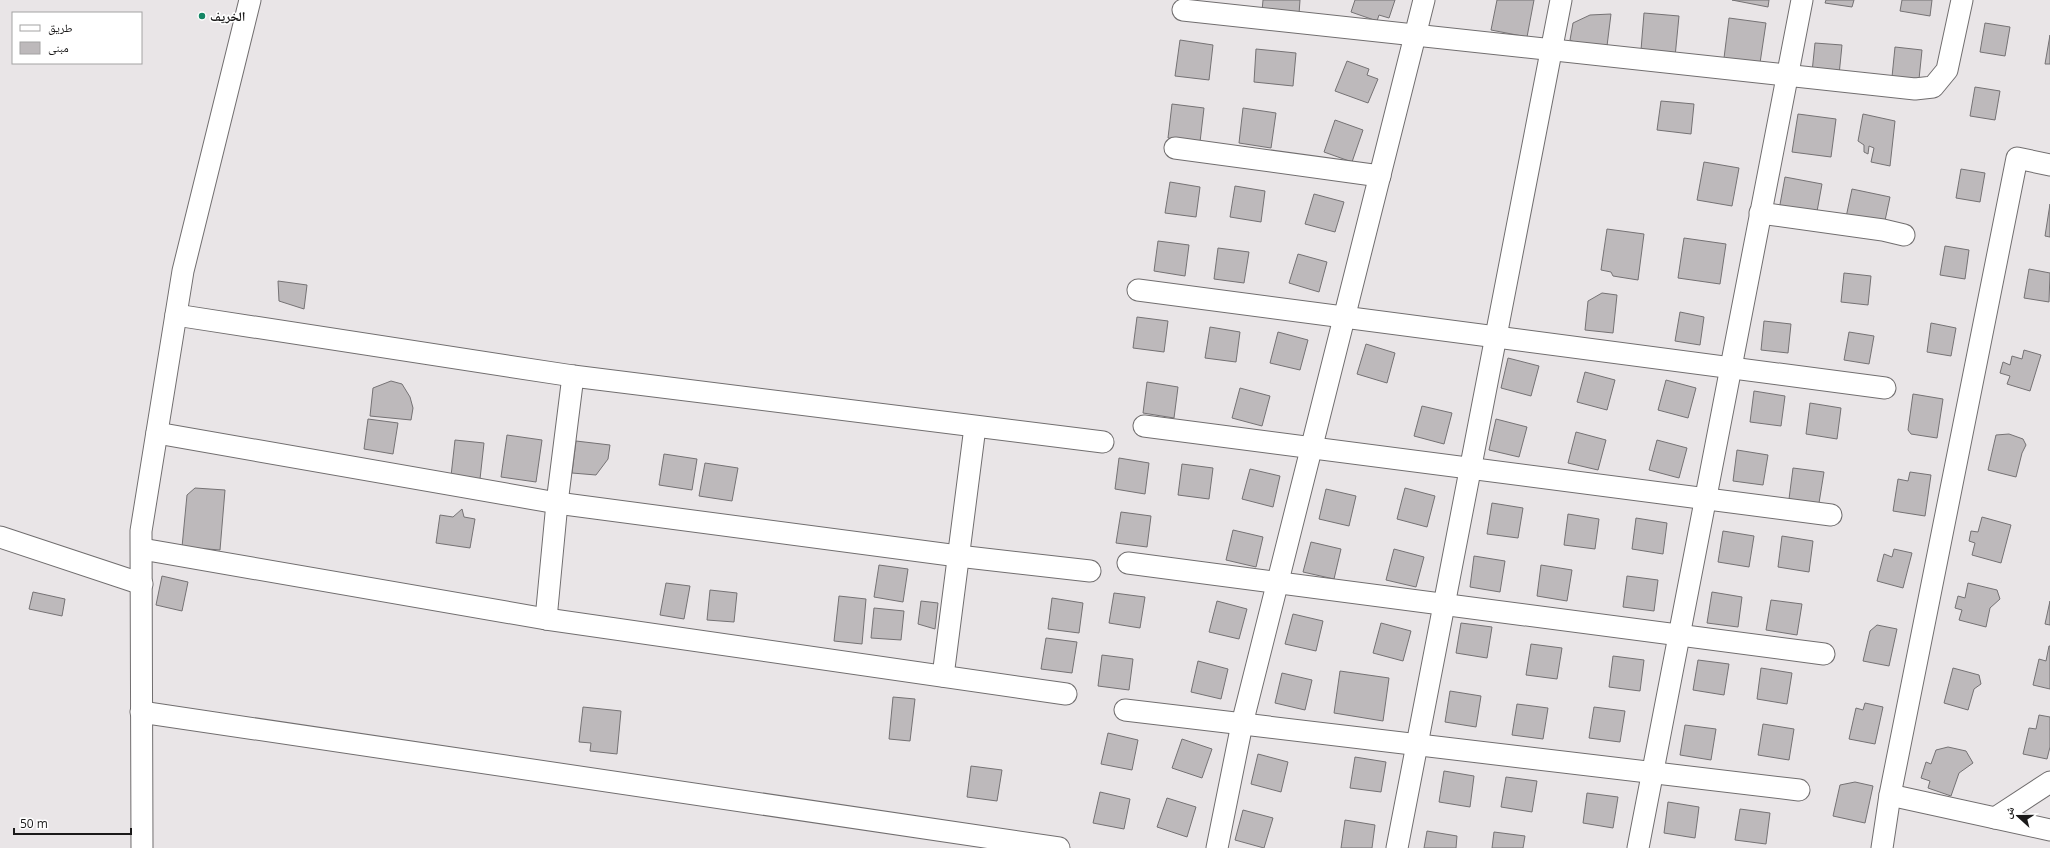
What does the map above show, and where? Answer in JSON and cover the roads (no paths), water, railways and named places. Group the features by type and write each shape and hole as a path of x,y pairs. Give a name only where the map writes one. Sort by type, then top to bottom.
{"street":[{"path":"142,848 141,531 183,271 250,0"},
{"path":"1217,848 1242,724 1424,0"},
{"path":"1397,848 1561,0"},
{"path":"1638,848 1802,0"},
{"path":"1183,10 1915,89 1933,87 1947,70 1962,0"},
{"path":"1175,148 1380,176"},
{"path":"1882,848 1890,795 2017,158 2050,165"},
{"path":"1760,213 1883,230 1904,236"},
{"path":"1138,290 1885,388"},
{"path":"176,315 573,376 1103,442"},
{"path":"546,619 557,502 573,376"},
{"path":"1144,426 1831,515"},
{"path":"943,676 975,427"},
{"path":"157,433 557,502 958,556 1090,571"},
{"path":"0,537 142,584"},
{"path":"142,549 546,619 1066,694"},
{"path":"1128,563 1824,654"},
{"path":"1125,710 1799,790"},
{"path":"141,712 1059,848"},
{"path":"1995,818 2050,782"},
{"path":"1890,795 2050,830"}],"place":[{"name":"الخريف","path":"202,16"}]}
